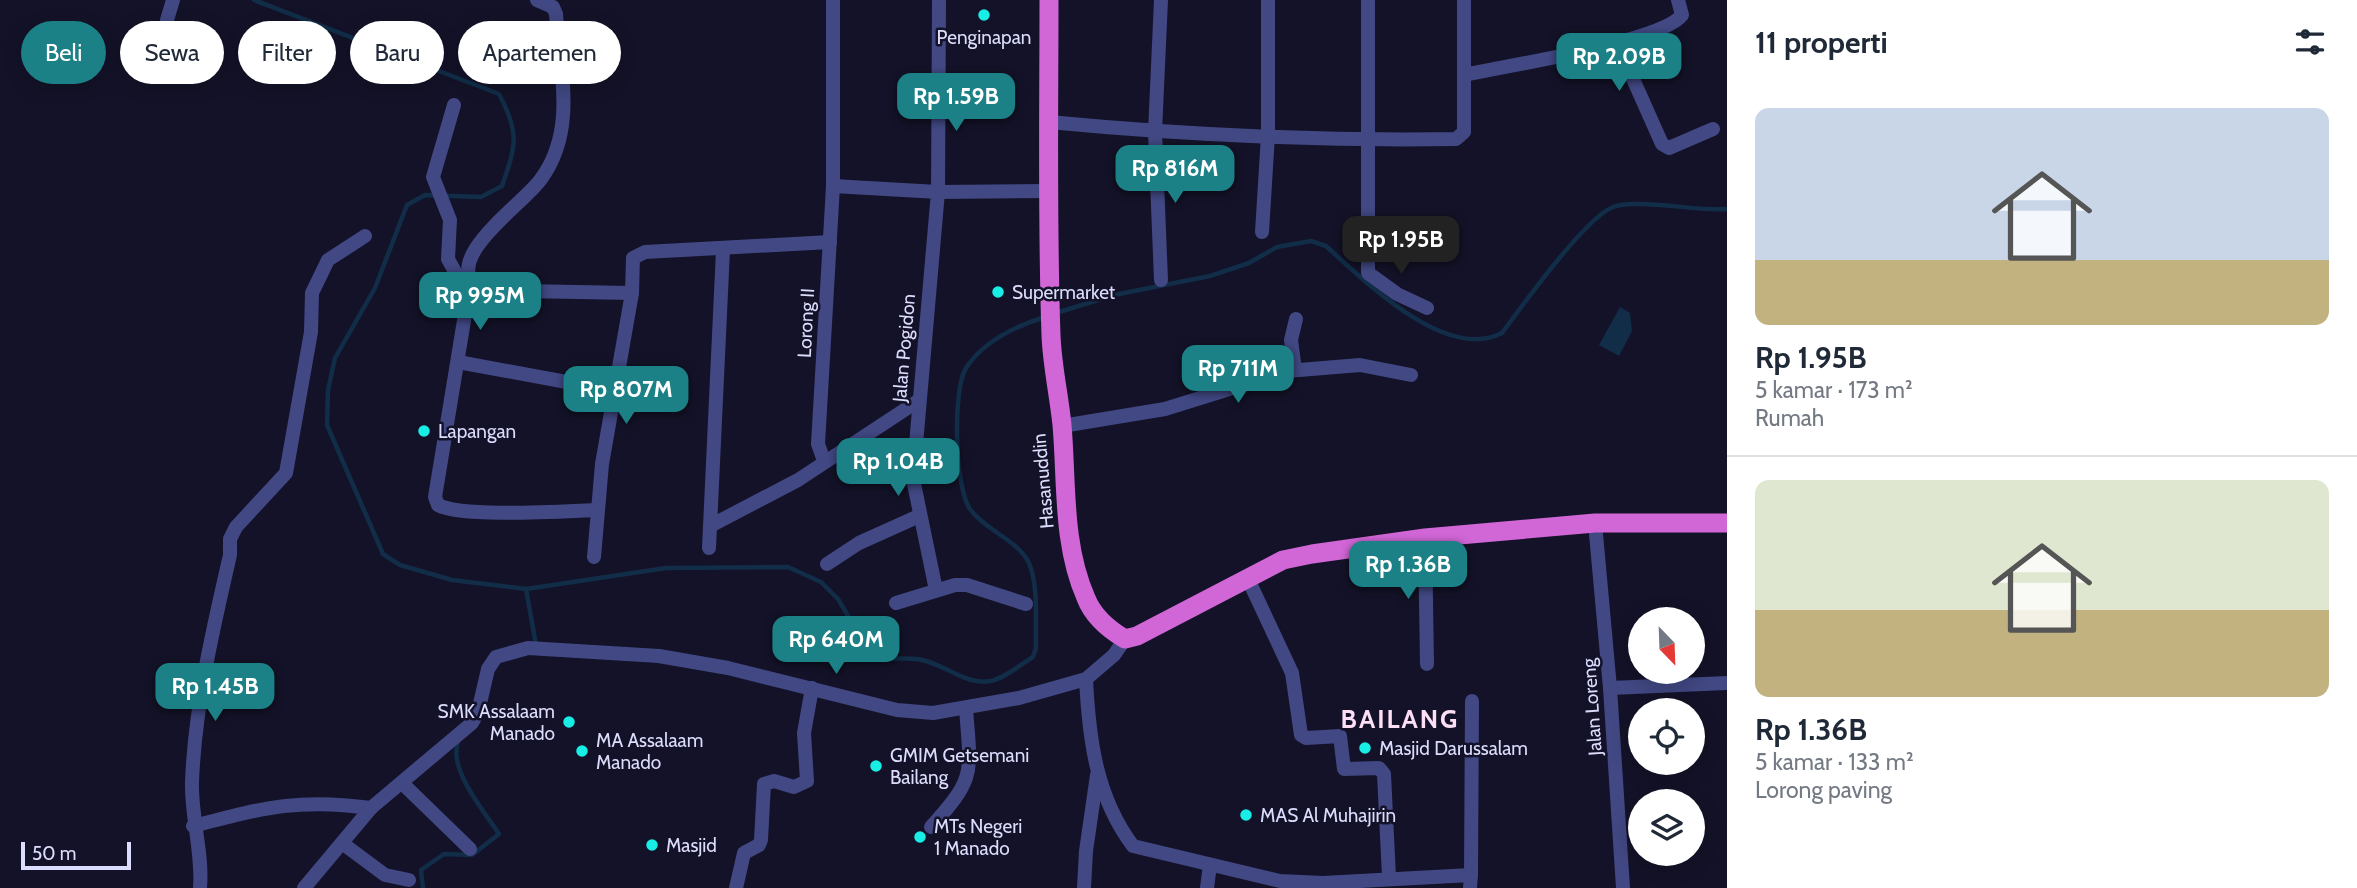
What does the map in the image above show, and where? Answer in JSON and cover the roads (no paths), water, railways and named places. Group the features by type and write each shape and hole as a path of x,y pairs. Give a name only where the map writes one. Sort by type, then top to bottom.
{"highway":[{"name":"Hasanuddin","path":"1049,0 1048,191 1051,337 1062,426 1066,507 1075,568 1086,600 1099,619 1125,639"},
{"path":"1125,639 1283,561 1312,554 1425,538 1595,523 1727,523"}],"street":[{"path":"167,20 173,0"},
{"path":"476,287 467,265 470,258 487,233 522,202 542,178 562,136 565,93 558,4 537,0"},
{"name":"Lorong II","path":"824,461 818,444 833,186 833,0"},
{"name":"Jalan Pogidon","path":"936,590 913,479 938,192 939,0"},
{"path":"1161,0 1155,132 1161,280"},
{"path":"1262,232 1268,135 1268,0"},
{"path":"1368,0 1368,273 1397,294 1427,308"},
{"path":"1049,122 1155,132 1370,140 1460,138 1464,132 1464,0"},
{"path":"1464,75 1617,43 1676,22 1682,15 1678,0"},
{"path":"1617,43 1662,144 1669,148 1713,129"},
{"path":"454,106 433,170 439,195 451,222 449,263 460,281 476,287 632,293"},
{"path":"833,186 938,192 1048,191"},
{"path":"200,888 201,875 194,826 195,743 203,684 230,555 230,539 241,520 286,473 311,332 312,293 328,260 365,236"},
{"path":"594,557 597,510 632,293 632,264 636,254 830,242"},
{"path":"709,548 723,250"},
{"path":"476,287 469,290 435,497 438,505 492,512 597,510"},
{"path":"1295,370 1291,340 1296,319"},
{"path":"458,362 615,391"},
{"path":"1062,426 1165,409 1264,377 1295,370 1360,365 1411,375"},
{"path":"710,526 798,480 918,401"},
{"path":"827,564 859,543 919,516"},
{"name":"Jalan Loreng","path":"1595,523 1610,688 1623,888"},
{"path":"1425,538 1427,664"},
{"path":"1248,579 1292,673 1301,735 1306,738 1340,736 1343,769 1380,768 1384,774 1389,877"},
{"path":"896,603 936,590 967,585 1026,604"},
{"path":"304,888 371,808 472,723 478,712 488,669 496,657 528,648 659,656 728,668 897,710 933,713 965,709 1086,679 1114,655 1125,639"},
{"path":"1086,679 1090,743 1097,774 1123,832 1133,846 1280,884 1389,877 1471,881 1472,701"},
{"path":"1610,688 1727,683"},
{"path":"736,888 744,853 759,845 761,840 761,791 764,784 774,781 794,787 807,782 804,733 812,688"},
{"path":"932,827 969,776 965,709"},
{"path":"1084,888 1097,774"},
{"path":"402,783 470,849"},
{"path":"194,826 240,813 303,803 328,802 371,808"},
{"path":"342,843 387,876 409,880"},
{"path":"1207,888 1210,865"}],"water":[{"path":"1620,307 1630,313 1632,331 1619,356 1599,345"}],"waterway":[{"path":"254,0 499,94 513,130 513,150 502,186 481,197 425,195 407,205 375,288 335,358 328,390 327,425 383,554 400,565 452,580 526,589 666,568 788,567 821,582 838,599 872,656 925,661 971,680 995,680 1033,657 1036,648 1034,583 1024,555 976,516 965,498 958,461 959,396 966,368 981,350 1012,330 1045,317"},
{"path":"1056,313 1114,295 1210,276 1249,263 1277,247 1311,241 1326,246 1384,297 1432,328 1456,337 1480,339 1502,333 1571,245 1601,214 1613,207 1647,204 1727,209"},
{"path":"526,589 536,645"},
{"path":"423,888 421,870 444,854 472,855 499,834 463,777 456,753 458,742"}],"place":[{"name":"Penginapan","path":"984,15"},
{"name":"Supermarket","path":"998,292"},
{"name":"Lapangan","path":"424,431"},
{"name":"SMK Assalaam Manado","path":"569,722"},
{"name":"Masjid Darussalam","path":"1365,748"},
{"name":"MA Assalaam Manado","path":"582,751"},
{"name":"GMIM Getsemani Bailang","path":"876,766"},
{"name":"MAS Al Muhajirin","path":"1246,815"},
{"name":"MTs Negeri 1 Manado","path":"920,837"},
{"name":"Masjid","path":"652,845"}],"district":[{"name":"BAILANG","path":"1400,719"}]}
